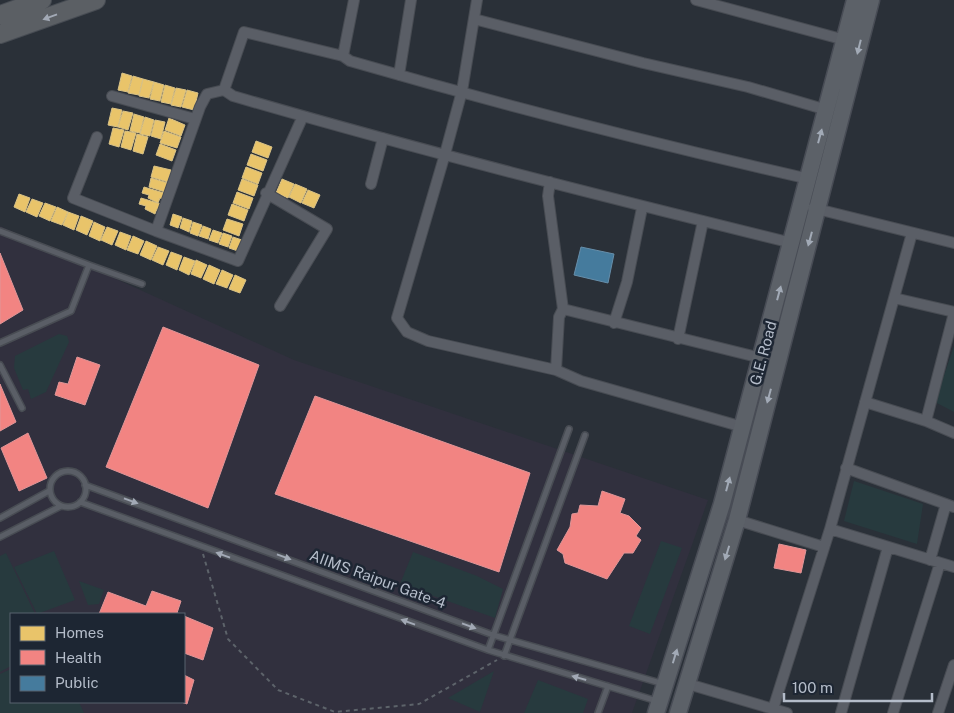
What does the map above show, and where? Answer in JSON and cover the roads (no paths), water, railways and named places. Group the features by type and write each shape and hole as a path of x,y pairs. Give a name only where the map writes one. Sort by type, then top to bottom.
{"highway":[{"path":"0,15 42,0"},
{"path":"0,34 96,0"}],"main road":[{"name":"G.E. Road","path":"658,708 722,504 792,243 810,207 809,179 856,0"},
{"path":"678,713 737,520 810,207 871,0"}],"street":[{"path":"343,56 354,0"},
{"path":"399,75 411,0"},
{"path":"477,0 462,91 397,318 407,332 428,340 556,370 581,381 743,427"},
{"path":"696,0 845,40"},
{"path":"474,18 643,63 748,87 827,110"},
{"path":"224,90 244,32 343,56 350,61 399,75 688,151 809,179"},
{"path":"156,231 195,119 207,94 224,90 233,96 302,116 642,208 792,243"},
{"path":"112,96 195,119"},
{"path":"97,137 73,198 238,261 266,193 302,116"},
{"path":"371,184 383,138"},
{"path":"550,182 548,196 563,309 560,317 556,370"},
{"path":"266,193 327,229 280,306"},
{"path":"810,207 954,243"},
{"path":"614,323 627,282 642,208"},
{"path":"678,339 703,222"},
{"path":"773,709 830,529 912,233"},
{"path":"894,298 954,312 926,421"},
{"path":"563,309 761,358"},
{"path":"865,402 926,421 954,433"},
{"path":"846,468 938,499 950,505 893,713"},
{"path":"737,520 824,547"},
{"path":"830,529 954,567"},
{"path":"841,713 888,547"},
{"path":"938,713 954,665"},
{"path":"688,684 787,713"}],"lane":[{"path":"0,231 142,284"},
{"path":"0,343 71,311 89,265"},
{"path":"0,366 22,408"},
{"path":"488,650 569,429"},
{"path":"504,656 585,435"},
{"path":"0,537 60,506 71,507 80,502 85,494 85,485 79,475 64,471 59,473 52,481 50,491 53,500 60,506"},
{"name":"AIIMS Raipur Gate-4","path":"85,485 493,635 666,684"},
{"path":"0,518 50,491"},
{"name":"AIIMS Raipur Gate-4","path":"80,502 504,656 608,686 658,708"},
{"path":"598,713 608,686"}]}
